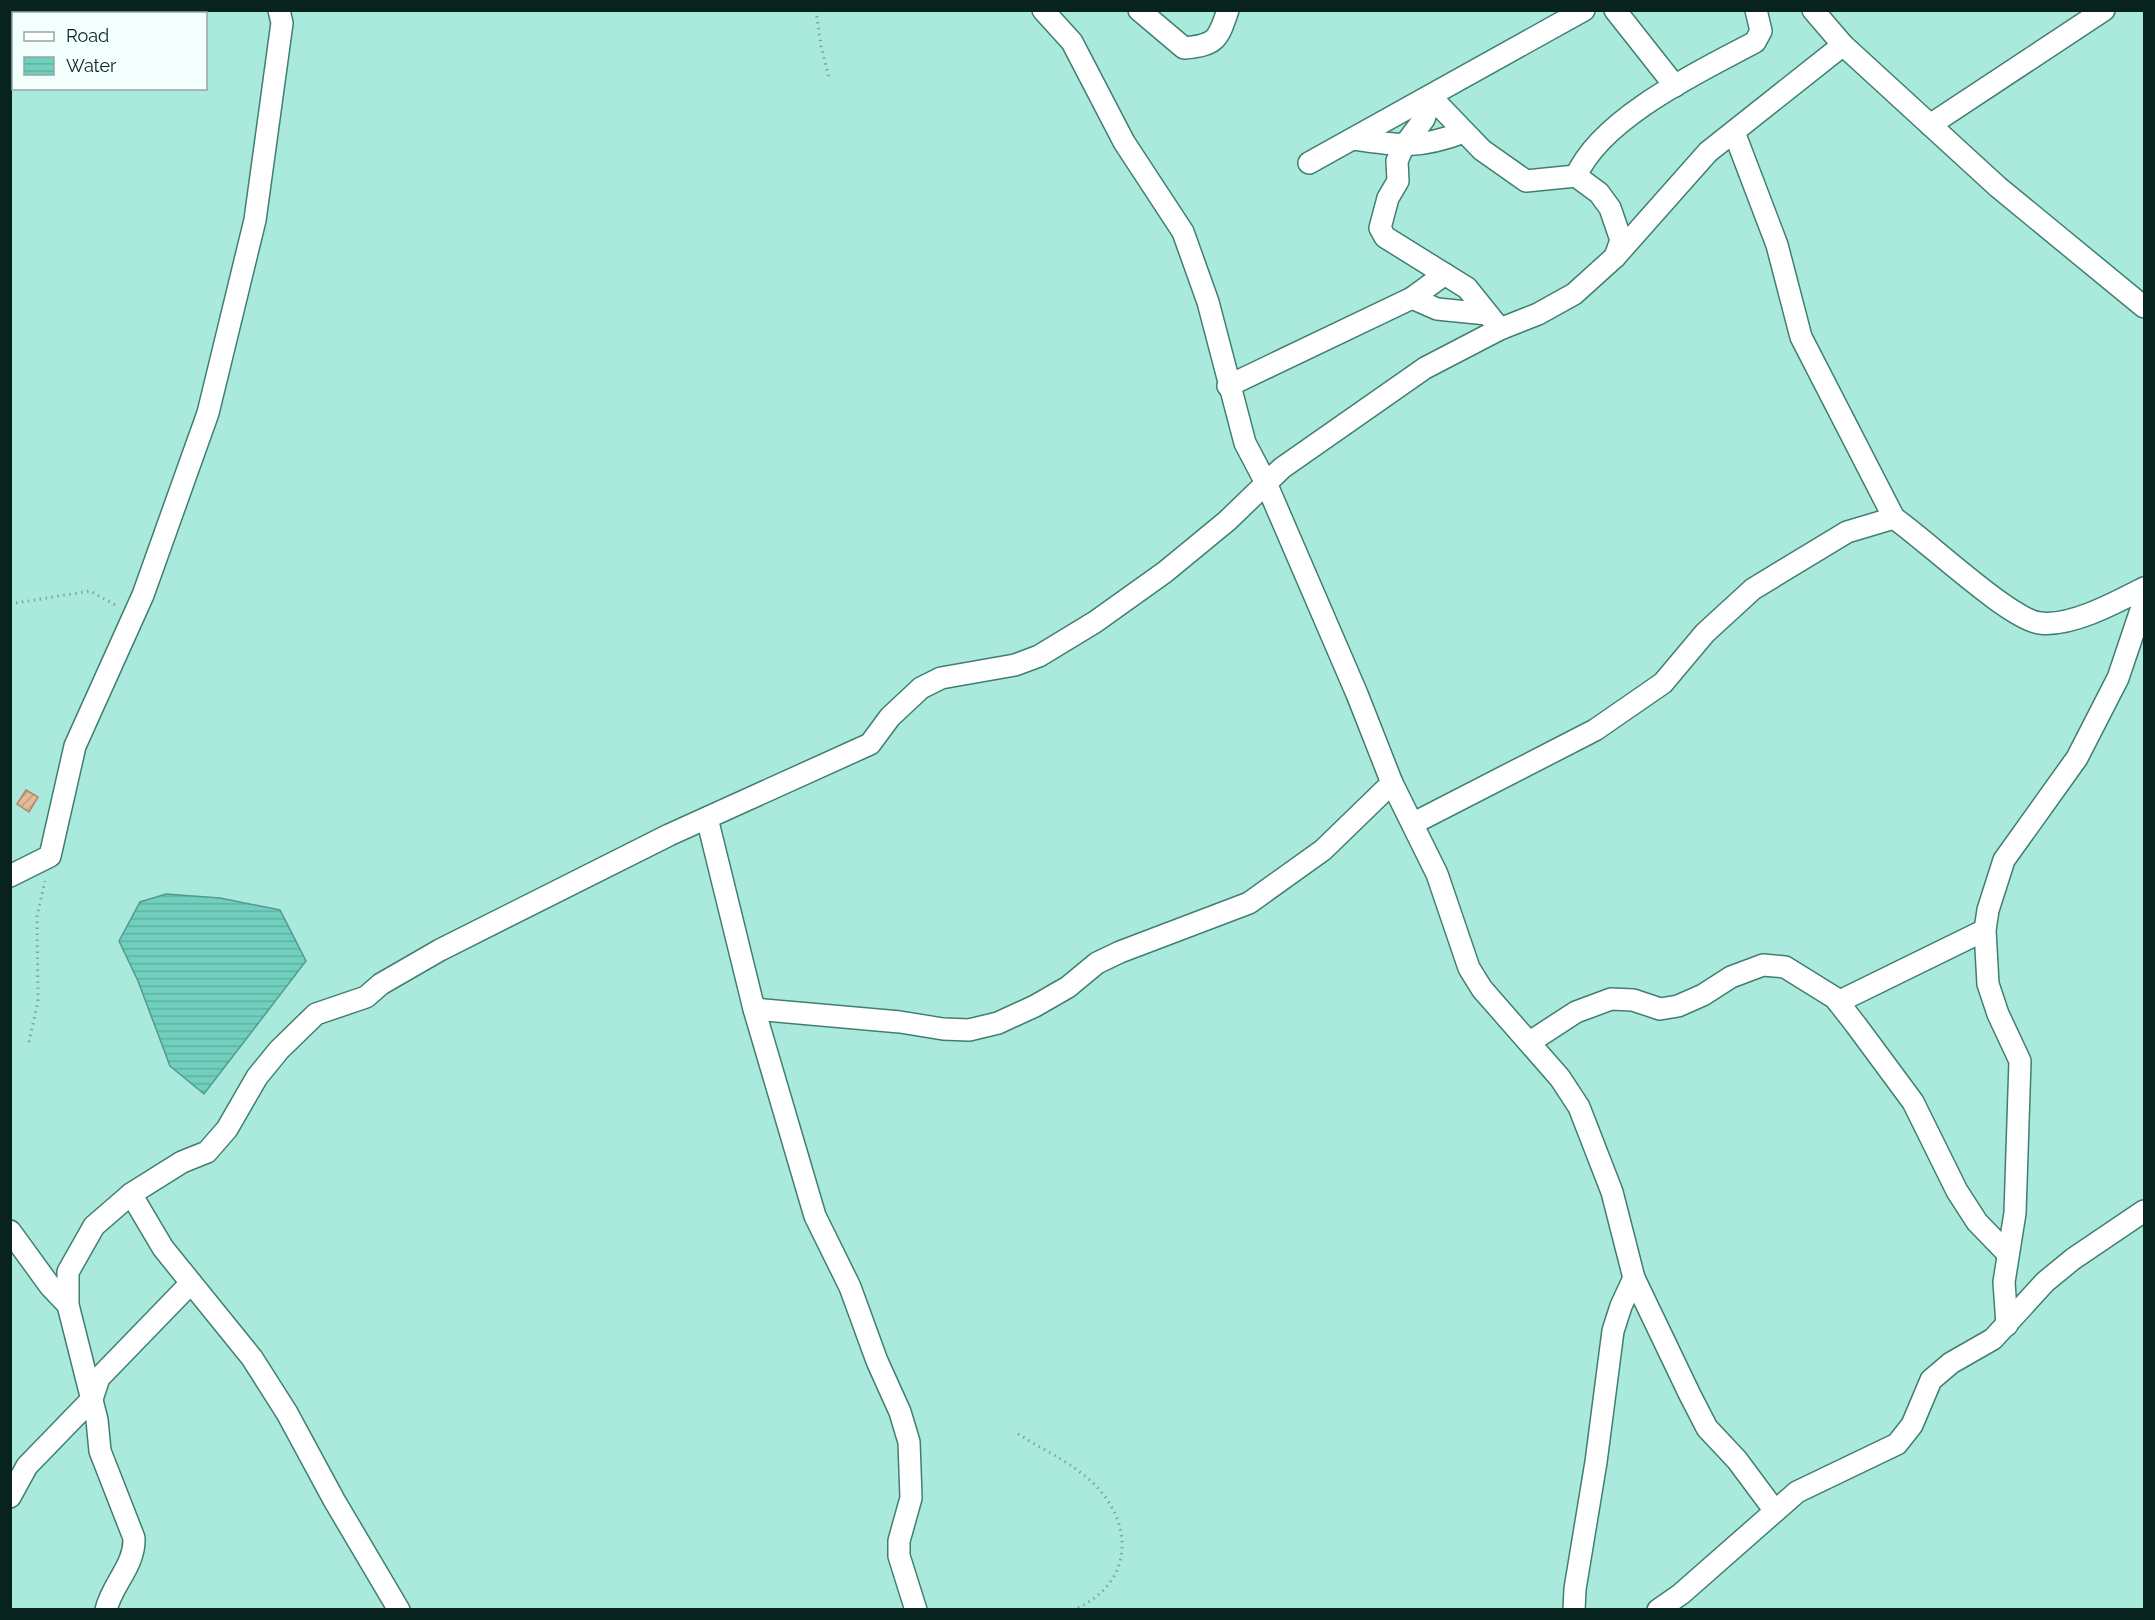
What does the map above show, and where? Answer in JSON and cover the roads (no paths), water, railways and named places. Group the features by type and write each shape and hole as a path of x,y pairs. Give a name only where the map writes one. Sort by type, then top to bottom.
{"street":[{"path":"10,876 50,856 75,746 134,616 208,413 255,220 282,23 279,10"},
{"path":"1138,10 1184,48 1209,46 1220,35 1228,10"},
{"path":"1309,163 1584,10"},
{"path":"1615,10 1675,86"},
{"path":"1576,176 1584,158 1609,132 1675,86 1755,42 1761,31 1756,10"},
{"path":"1813,10 1843,45 1998,187 2145,307"},
{"path":"1930,125 2104,10"},
{"path":"1053,13 1072,42 1124,142 1183,232 1208,302 1228,386 1245,443 1266,483 1357,694 1392,783 1414,823 1437,874 1469,968 1482,989 1560,1078 1579,1107 1612,1192 1634,1278 1707,1428 1737,1460 1775,1511"},
{"path":"1412,298 1437,309 1493,321 1538,314 1574,294 1615,257 1708,152 1843,45"},
{"path":"1431,97 1482,150 1526,181 1576,176 1599,193 1610,208 1621,240 1615,257"},
{"path":"1431,97 1424,119 1403,147 1397,161 1398,181 1388,198 1380,228 1385,237 1467,288 1493,321"},
{"path":"1353,139 1403,147 1437,142 1464,132"},
{"path":"1734,132 1777,244 1801,337 1894,518 2015,613 2038,623 2060,623 2145,588"},
{"path":"1228,386 1412,298 1445,274"},
{"path":"106,1610 108,1599 126,1570 134,1547 134,1538 100,1451 92,1399 68,1305 68,1272 94,1226 131,1194 182,1162 207,1152 227,1129 257,1077 279,1050 316,1014 366,997 381,984 440,950 707,818 870,744 890,717 921,688 941,678 1023,662 1039,656 1086,628 1165,572 1227,521 1282,468 1493,321"},
{"path":"1414,823 1595,730 1663,683 1705,633 1753,589 1846,532 1894,518"},
{"path":"2007,1325 2004,1282 2015,1213 2020,1061 1998,1014 1988,984 1985,930 2004,860 2078,758 2118,678 2145,601"},
{"path":"754,1009 900,1022 944,1029 969,1030 998,1023 1035,1006 1068,987 1097,963 1120,952 1249,903 1323,850 1392,783"},
{"path":"707,818 754,1009 815,1216 850,1287 877,1361 900,1412 909,1442 911,1498 899,1549 916,1610"},
{"path":"1838,1002 1985,930"},
{"path":"1530,1042 1576,1012 1611,999 1633,1000 1660,1010 1678,1006 1703,995 1731,977 1763,965 1785,967 1805,977 1838,1002 1913,1102 1957,1191 1977,1222 2007,1253"},
{"path":"131,1194 163,1248 252,1358 287,1413 334,1500 399,1610"},
{"path":"1658,1610 1681,1594 1797,1492 1897,1444 1912,1425 1931,1380 1951,1363 1993,1339 2045,1282 2073,1258 2145,1211"},
{"path":"12,1237 68,1305"},
{"path":"1574,1610 1575,1589 1596,1462 1613,1331 1620,1306 1634,1278"},
{"path":"10,1497 27,1466 92,1399 99,1378 190,1284"}],"water":[{"path":"166,894 220,898 280,910 306,961 204,1094 170,1066 138,981 119,941 140,902"}]}
